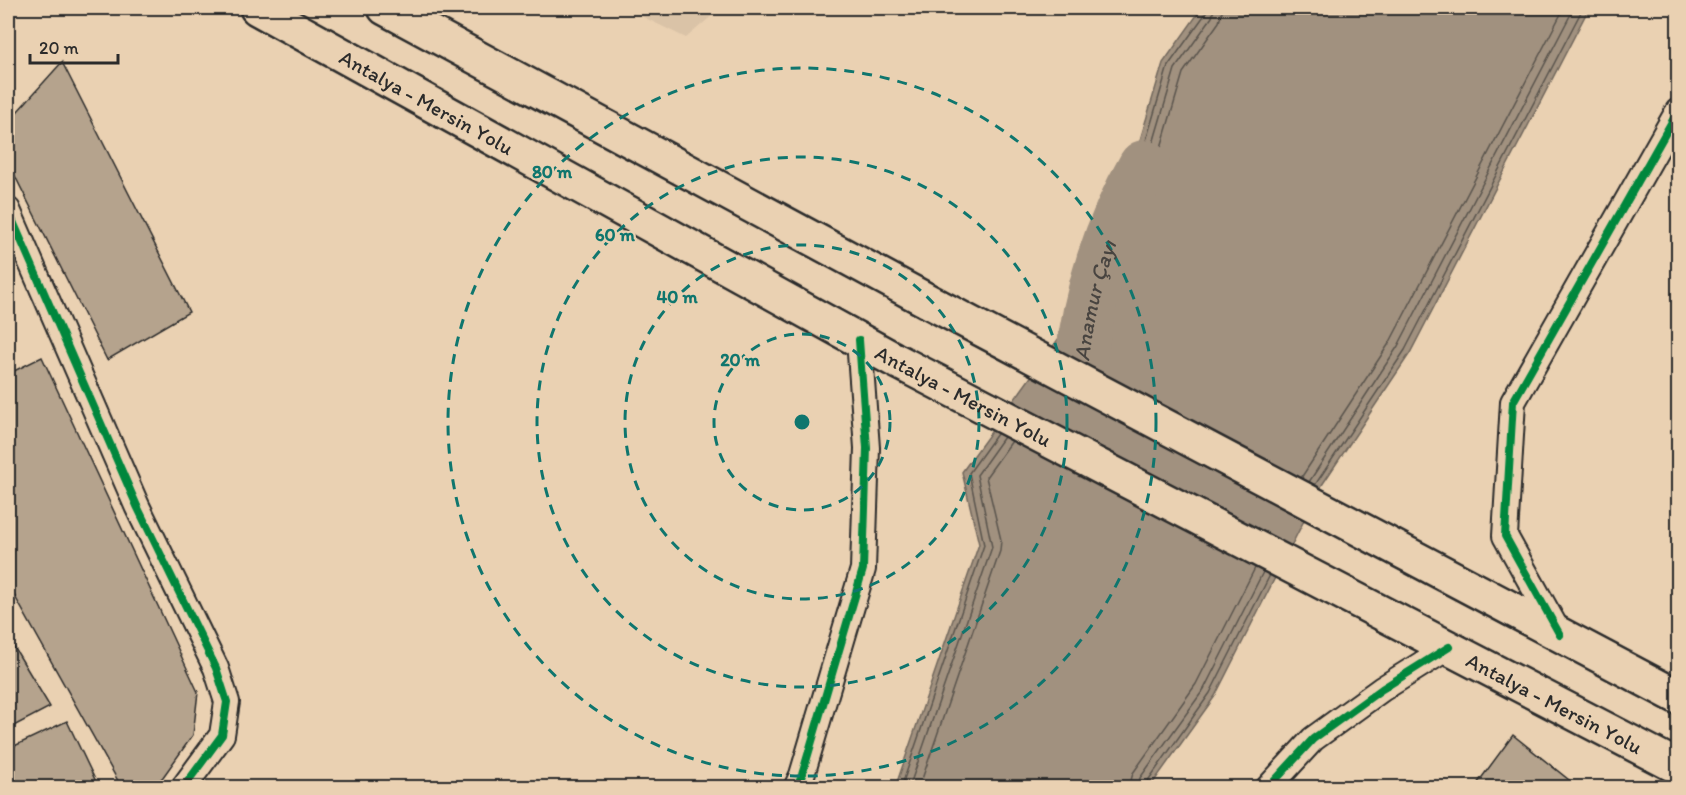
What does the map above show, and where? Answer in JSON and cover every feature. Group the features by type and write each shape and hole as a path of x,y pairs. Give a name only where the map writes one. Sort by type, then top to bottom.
{"highway":[{"name":"Antalya - Mersin Yolu","path":"257,8 893,359 1678,767"},
{"path":"385,8 928,301 1678,697"}],"street":[{"path":"1560,635 1505,536 1513,402 1678,111"},
{"path":"8,210 137,506 216,668 227,702 222,735 183,788"},
{"path":"796,788 863,569 867,448 859,340"},
{"path":"1268,788 1312,739 1382,689 1435,639"}],"shaded area":[{"path":"625,8 721,8 686,38"}],"water":[{"path":"1202,8 1589,8 1410,353 1322,485 1215,696 1150,787 895,788 979,544 962,472 1096,287 1163,63"}],"building":[{"path":"62,62 189,312 107,360 8,162 8,122"},
{"path":"42,357 198,692 193,735 163,777 151,788 122,788 8,584 8,374"},
{"path":"8,637 50,707 8,729"},
{"path":"67,721 99,788 8,788 8,749"},
{"path":"1513,735 1579,788 1474,788"}],"waterway":[{"name":"Anamur Çayı","path":"1081,362 1089,311 1102,261 1121,212 1144,166"}],"cycle path":[{"path":"1560,635 1505,536 1513,402 1678,111"},
{"path":"8,210 137,506 216,668 227,702 222,735 183,788"},
{"path":"796,788 802,775 863,569 867,448 859,340"},
{"path":"1268,788 1313,739 1382,689 1449,647"}]}
